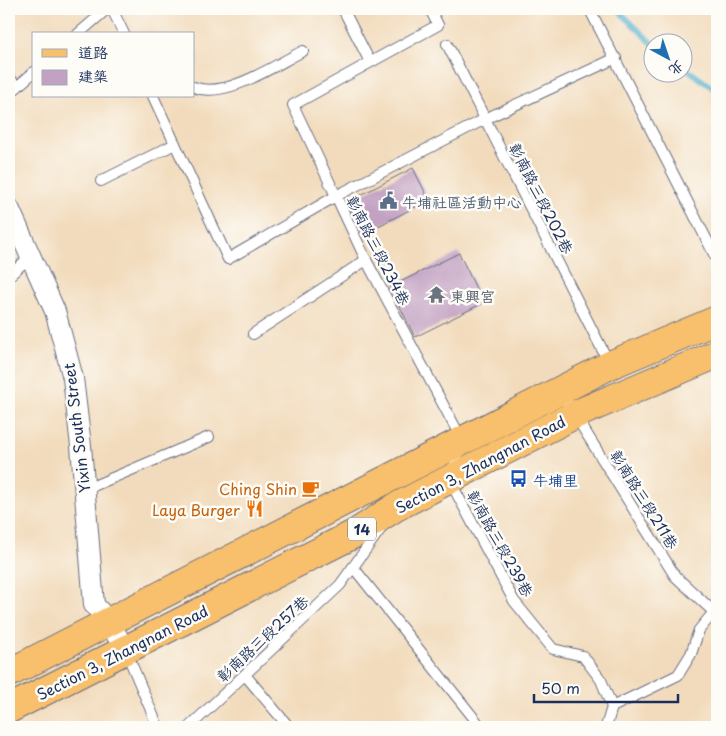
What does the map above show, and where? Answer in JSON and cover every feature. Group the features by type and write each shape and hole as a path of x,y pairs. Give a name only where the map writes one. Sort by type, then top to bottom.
{"main road":[{"name":"Section 3, Zhangnan Road","path":"9,673 108,620 291,531 462,440 610,365 717,320"},
{"name":"Section 3, Zhangnan Road","path":"9,708 354,534 396,507 574,416 717,354"}],"street":[{"name":"Yixin South Street","path":"9,208 32,255 55,311 73,378 82,446 94,605 108,620 125,650"}],"lane":[{"path":"80,32 107,9"},
{"path":"112,9 123,32"},
{"path":"343,9 370,62"},
{"path":"430,9 438,25 293,105 336,196 485,120 616,58"},
{"path":"590,10 717,260"},
{"name":"彰南路三段202巷","path":"446,44 610,365"},
{"path":"195,87 203,91 238,84 303,51"},
{"path":"9,94 32,74"},
{"path":"9,77 17,86"},
{"name":"彰南路三段234巷","path":"154,98 228,259 336,196 366,260 462,440"},
{"path":"101,181 175,144"},
{"path":"9,276 32,255"},
{"path":"254,334 366,260"},
{"name":"彰南路三段211巷","path":"560,391 675,576 716,612"},
{"path":"84,490 209,437"},
{"path":"450,481 462,440"},
{"name":"彰南路三段239巷","path":"450,481 514,601 553,649 583,656 601,680 612,707"},
{"name":"彰南路三段257巷","path":"189,727 340,585 396,507"},
{"path":"353,567 481,727"},
{"path":"606,727 612,707 678,675 692,654 699,630 716,612"},
{"path":"125,650 158,727"},
{"path":"245,675 289,727"}],"building":[{"name":"牛埔社區活動中心","path":"413,168 429,200 363,234 347,202"},
{"name":"東興宮","path":"459,253 483,303 415,337 390,287"}],"waterway":[{"path":"617,9 644,35"},
{"path":"694,74 717,91"}],"place":[{"name":"牛埔社區活動中心","path":"388,201"},
{"name":"東興宮","path":"436,295"},
{"name":"牛埔里","path":"519,479"},
{"name":"Ching Shin","path":"311,488"},
{"name":"Laya Burger","path":"254,509"}]}
